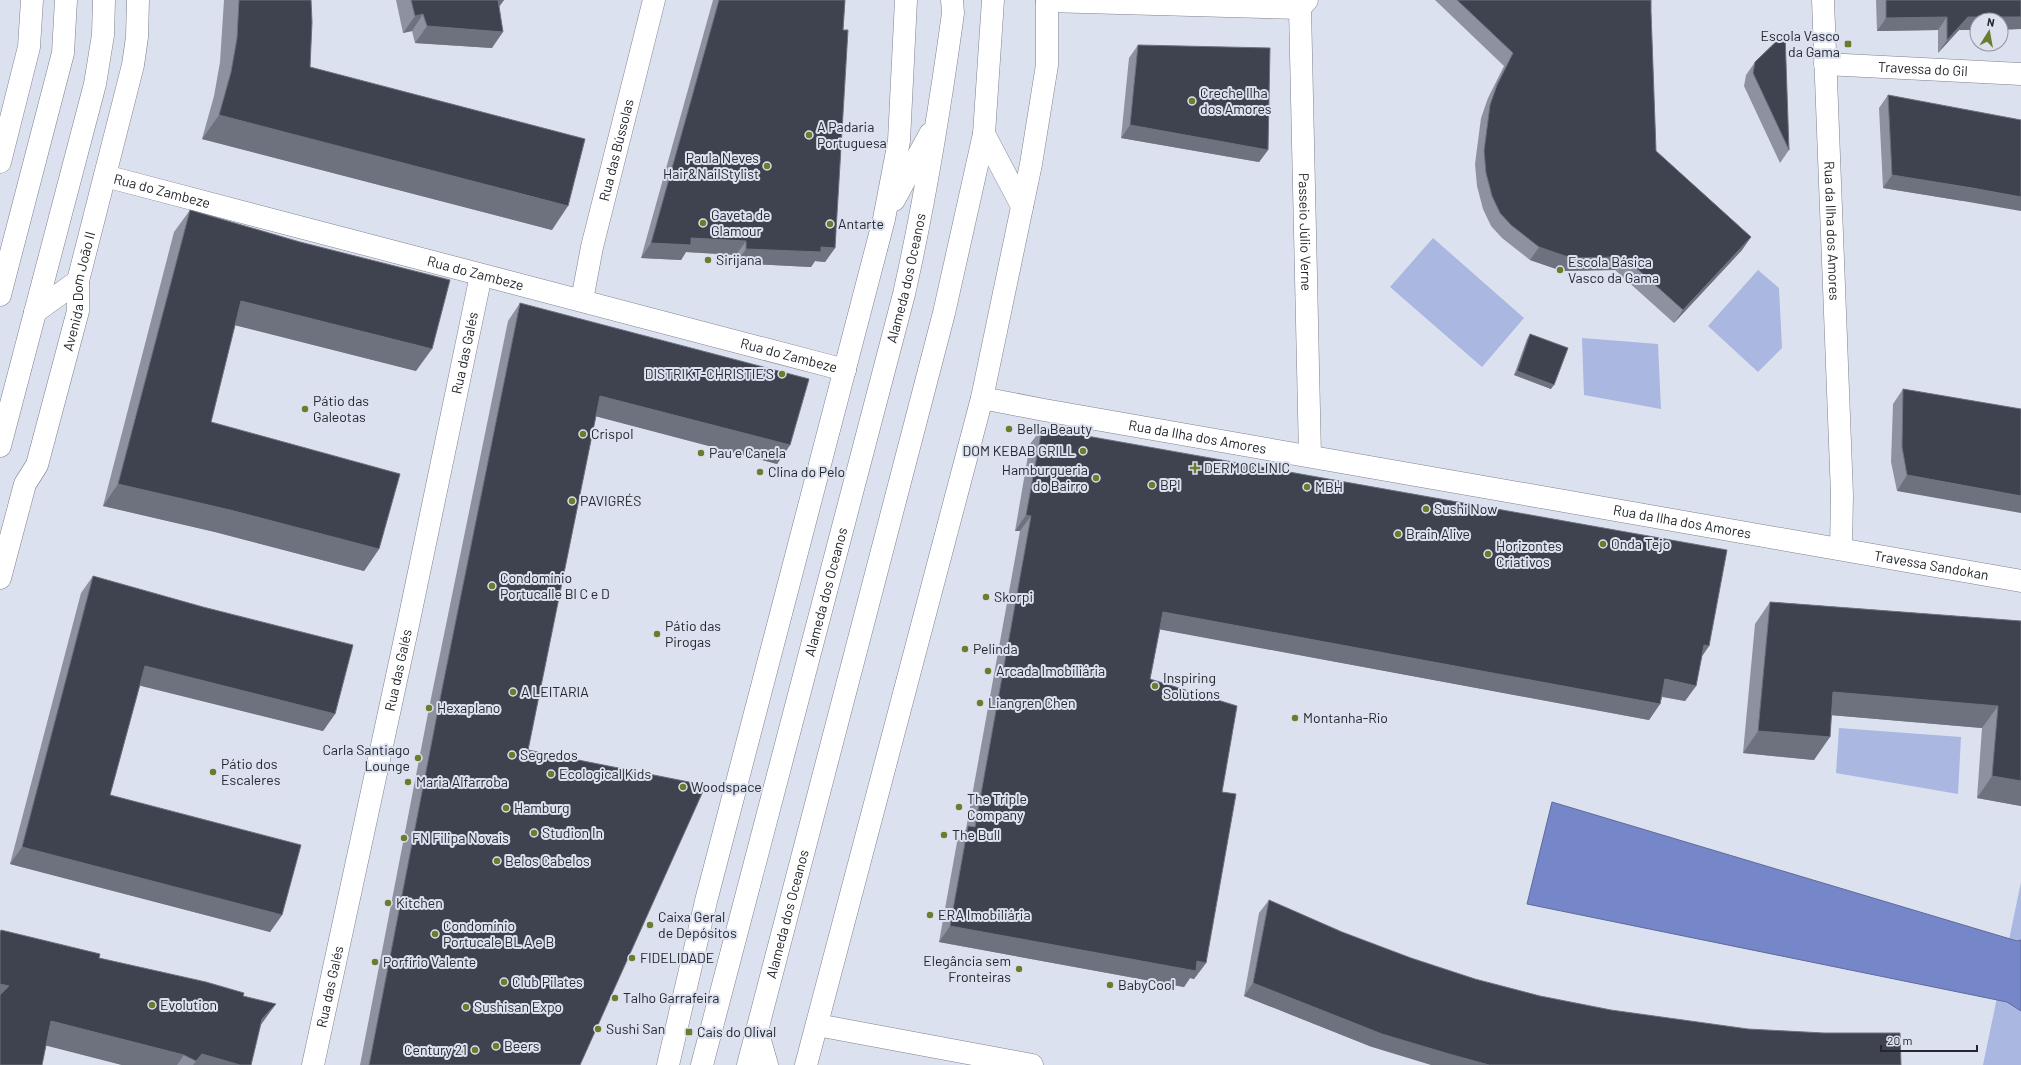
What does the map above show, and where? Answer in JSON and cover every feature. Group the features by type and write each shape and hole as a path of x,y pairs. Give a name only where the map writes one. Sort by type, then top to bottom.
{"street":[{"path":"0,162 29,47 32,0"},
{"path":"0,295 63,53 66,0"},
{"path":"0,446 100,60 104,35 104,0"},
{"name":"Avenida Dom João II","path":"0,578 25,484 37,464 78,311 78,281 133,65 137,37 138,0"},
{"name":"Rua das Bússolas","path":"582,300 592,247 654,0"},
{"name":"Alameda dos Oceanos","path":"668,1065 706,901 884,219 899,141 906,0"},
{"name":"Alameda dos Oceanos","path":"702,1065 904,294 922,213 939,117 953,13 952,0"},
{"name":"Alameda dos Oceanos","path":"748,1065 942,321 984,134 993,0"},
{"path":"806,1065 982,398 1031,164 1047,65 1047,0"},
{"name":"Passeio Júlio Verne","path":"1047,0 1304,4 1310,456"},
{"name":"Rua da Ilha dos Amores","path":"982,398 1052,412 1841,549 1842,495 1823,0"},
{"name":"Travessa do Gil","path":"1825,64 2021,74"},
{"name":"Alameda dos Oceanos","path":"884,219 939,117"},
{"path":"984,134 1022,206"},
{"name":"Rua do Zambeze","path":"105,176 845,370"},
{"name":"Rua das Galés","path":"313,1065 407,632 481,275"},
{"path":"35,312 78,281"},
{"name":"Travessa Sandokan","path":"1841,549 2021,581"},
{"path":"817,1024 1032,1065"},
{"path":"757,1030 767,1065"}],"shaded area":[{"path":"1433,238 1524,318 1482,367 1390,287"},
{"path":"1758,270 1779,288 1782,348 1758,372 1708,326"},
{"path":"1582,338 1658,344 1661,409 1584,395"},
{"path":"1839,728 1961,737 1958,794 1836,773"},
{"path":"2021,882 2021,1065 1983,1065"}],"water":[{"path":"1552,802 2017,941 2021,940 2021,1011 2007,1002 1527,904"}],"building":[{"path":"239,0 311,0 312,22 310,67 585,139 568,206 219,115 231,72 237,38"},
{"path":"411,0 498,0 503,32 427,26 423,14 415,16"},
{"path":"719,0 845,0 843,30 848,30 835,248 821,247 821,252 746,249 746,241 691,238 691,245 651,243"},
{"path":"1457,0 1651,0 1656,151 1751,237 1683,310 1624,257 1571,258 1539,247 1511,225 1500,213 1492,196 1486,173 1484,151 1490,105 1497,85 1513,53"},
{"path":"1886,0 2021,0 2021,17 2009,17 2009,12 1969,12 1969,17 1947,40 1947,17 1886,18"},
{"path":"1785,33 1789,150 1753,73 1755,62"},
{"name":"Creche Ilha dos Amores","path":"1138,45 1270,48 1268,150 1130,125"},
{"path":"1888,95 2021,120 2021,197 1892,175"},
{"path":"190,210 300,242 450,280 432,349 241,301 211,422 400,474 379,549 230,510 118,484"},
{"path":"520,303 809,379 790,445 600,396 528,750 699,784 699,788 704,789 580,1065 369,1065 442,689"},
{"path":"1530,334 1568,348 1554,385 1517,371"},
{"path":"1903,389 2021,409 2021,496 1907,475 1902,447"},
{"path":"1042,428 1727,550 1709,646 1704,645 1696,686 1665,679 1660,704 1163,612 1150,679 1237,706 1222,792 1236,794 1206,963 1197,961 1196,971 950,926 968,826 975,827 1031,516 1026,515"},
{"path":"93,576 203,607 353,645 335,714 145,666 110,795 301,845 282,915 22,847"},
{"path":"1770,602 2021,621 2021,781 1992,776 1998,706 1833,692 1830,737 1758,731"},
{"path":"1269,900 1342,932 1411,958 1475,979 1540,996 1611,1010 1748,1029 1824,1033 1900,1033 1901,1065 1489,1065 1382,1034 1253,983"},
{"path":"1,930 100,954 99,958 206,982 244,993 243,996 276,1004 262,1019 251,1065 240,1065 202,1054 196,1061 184,1055 51,1021 42,1065 0,1065 0,995 9,986 0,984"}],"place":[{"name":"Escola Vasco da Gama","path":"1848,44"},
{"name":"Creche Ilha dos Amores","path":"1192,101"},
{"name":"A Padaria Portuguesa","path":"809,135"},
{"name":"Paula Neves Hair&NailStylist","path":"767,166"},
{"name":"Gaveta de Glamour","path":"703,223"},
{"name":"Antarte","path":"830,224"},
{"name":"Sirijana","path":"708,260"},
{"name":"Escola Básica Vasco da Gama","path":"1560,270"},
{"name":"DISTRIKT-CHRISTIE'S","path":"782,374"},
{"name":"Pátio das Galeotas","path":"305,409"},
{"name":"Bella Beauty","path":"1009,429"},
{"name":"Crispol","path":"583,434"},
{"name":"DOM KEBAB GRILL","path":"1083,451"},
{"name":"Pau e Canela","path":"701,453"},
{"name":"DERMOCLINIC","path":"1195,468"},
{"name":"Clina do Pelo","path":"760,472"},
{"name":"Hamburgueria do Bairro","path":"1096,478"},
{"name":"BPI","path":"1152,485"},
{"name":"MBH","path":"1307,487"},
{"name":"PAVIGRÉS","path":"572,501"},
{"name":"Sushi Now","path":"1426,509"},
{"name":"Brain Alive","path":"1398,534"},
{"name":"Onda Tejo","path":"1603,544"},
{"name":"Horizontes Criativos","path":"1488,554"},
{"name":"Condomínio Portucalle Bl C e D","path":"492,586"},
{"name":"Skorpi","path":"986,597"},
{"name":"Pátio das Pirogas","path":"657,634"},
{"name":"Pelinda","path":"965,649"},
{"name":"Arcada Imobiliária","path":"988,671"},
{"name":"Inspiring Solutions","path":"1155,686"},
{"name":"A LEITARIA","path":"513,692"},
{"name":"Liangren Chen","path":"980,703"},
{"name":"Hexaplano","path":"429,708"},
{"name":"Montanha-Rio","path":"1295,718"},
{"name":"Segredos","path":"512,755"},
{"name":"Carla Santiago Lounge","path":"418,758"},
{"name":"Pátio dos Escaleres","path":"213,772"},
{"name":"Ecological Kids","path":"551,774"},
{"name":"Maria Alfarroba","path":"408,782"},
{"name":"Woodspace","path":"683,787"},
{"name":"The Triple Company","path":"959,807"},
{"name":"Hamburg","path":"506,808"},
{"name":"Studion In","path":"534,833"},
{"name":"The Bull","path":"944,835"},
{"name":"FN Filipa Novais","path":"404,838"},
{"name":"Belos Cabelos","path":"497,861"},
{"name":"Kitchen","path":"388,903"},
{"name":"ERA Imobiliária","path":"930,915"},
{"name":"Caixa Geral de Depósitos","path":"650,925"},
{"name":"Condomínio Portucale BL A e B","path":"435,934"},
{"name":"FIDELIDADE","path":"632,958"},
{"name":"Porfírio Valente","path":"375,962"},
{"name":"Elegância sem Fronteiras","path":"1019,969"},
{"name":"Club Pilates","path":"504,982"},
{"name":"BabyCool","path":"1110,985"},
{"name":"Talho Garrafeira","path":"615,998"},
{"name":"Evolution","path":"152,1005"},
{"name":"Sushisan Expo","path":"466,1007"},
{"name":"Sushi San","path":"598,1029"},
{"name":"Cais do Olival","path":"689,1032"},
{"name":"Beers","path":"496,1046"},
{"name":"Century 21","path":"475,1050"}]}
